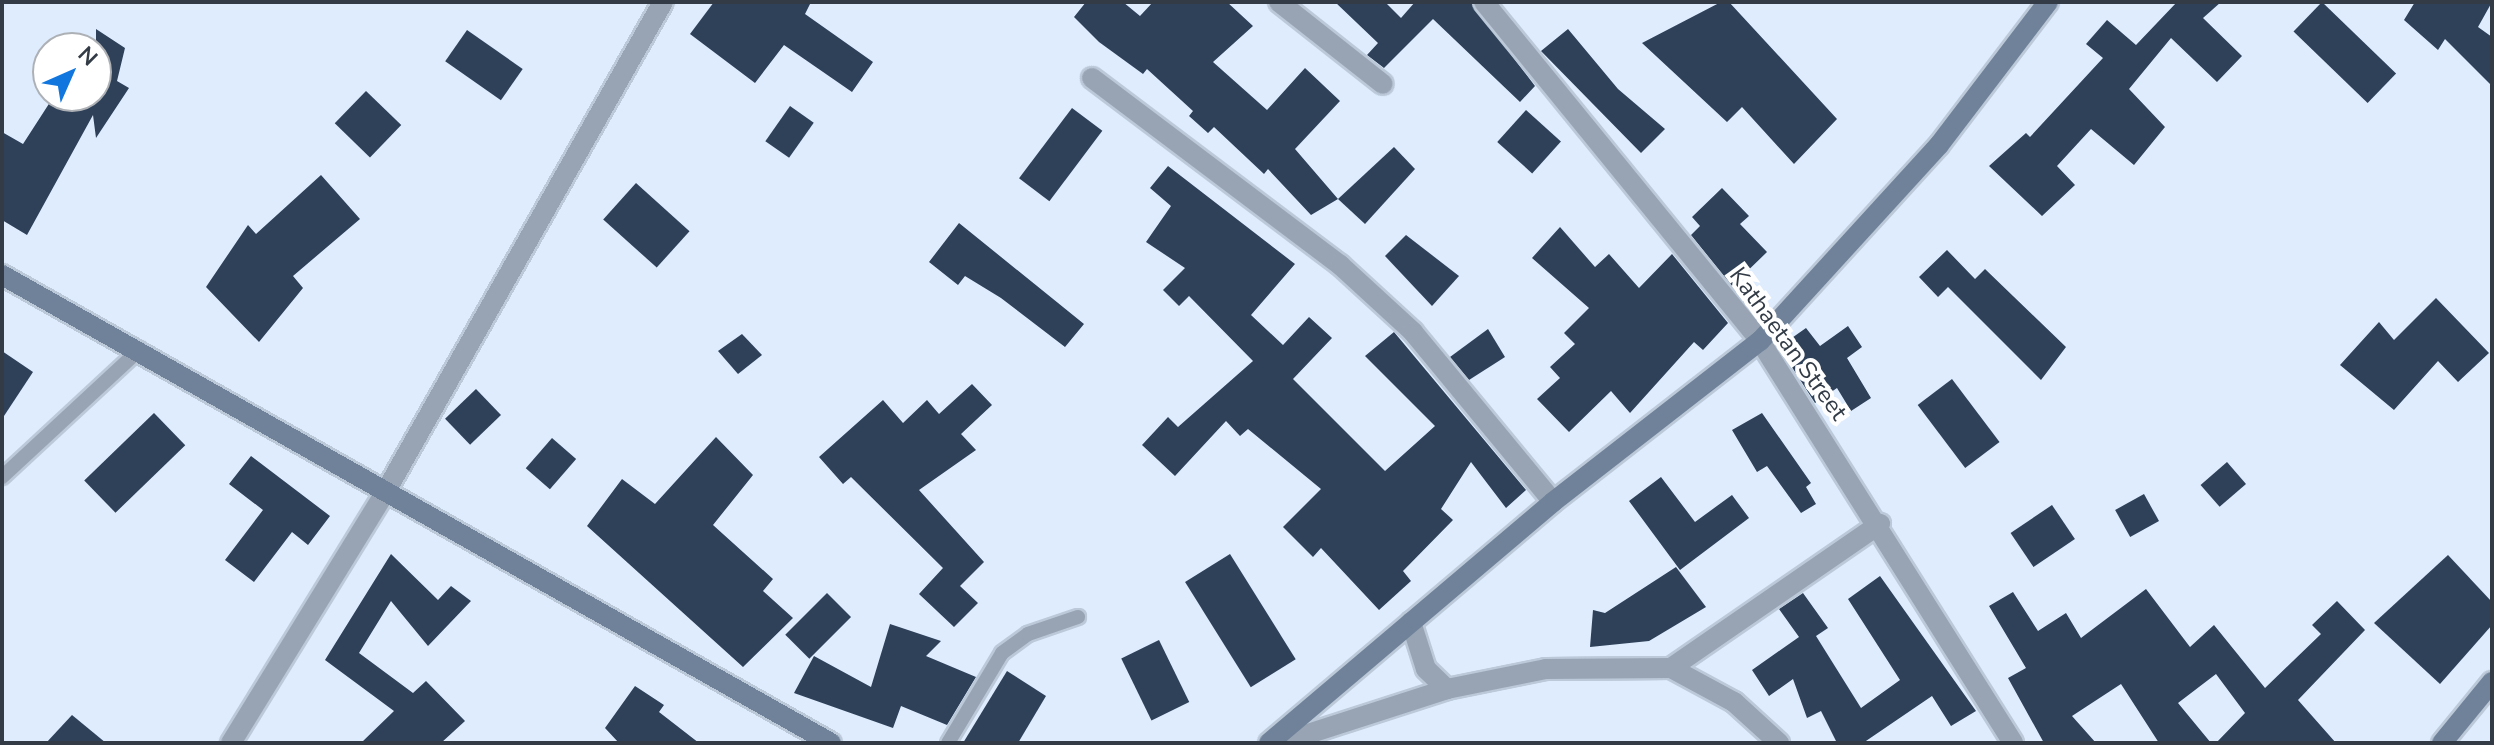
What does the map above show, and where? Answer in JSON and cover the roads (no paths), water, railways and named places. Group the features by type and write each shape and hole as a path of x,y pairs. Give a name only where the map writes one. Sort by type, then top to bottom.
{"street":[{"path":"231,743 386,491 663,2"},
{"path":"1279,2 1383,84"},
{"name":"Kathaetan Street","path":"1484,2 1760,341 1880,524 2013,743"},
{"path":"1269,743 1553,502 1760,341 1939,145 2048,2"},
{"path":"1092,78 1392,313 1553,502"},
{"path":"2,275 140,349 831,743"},
{"path":"1671,668 1880,524"},
{"path":"1411,622 1426,669 1447,689"},
{"path":"1280,743 1447,689 1546,669 1671,668 1734,702 1779,743"},
{"path":"2442,743 2492,682"}],"lane":[{"path":"2,477 140,349"},
{"path":"948,743 1002,653 1028,634 1078,617"}]}
